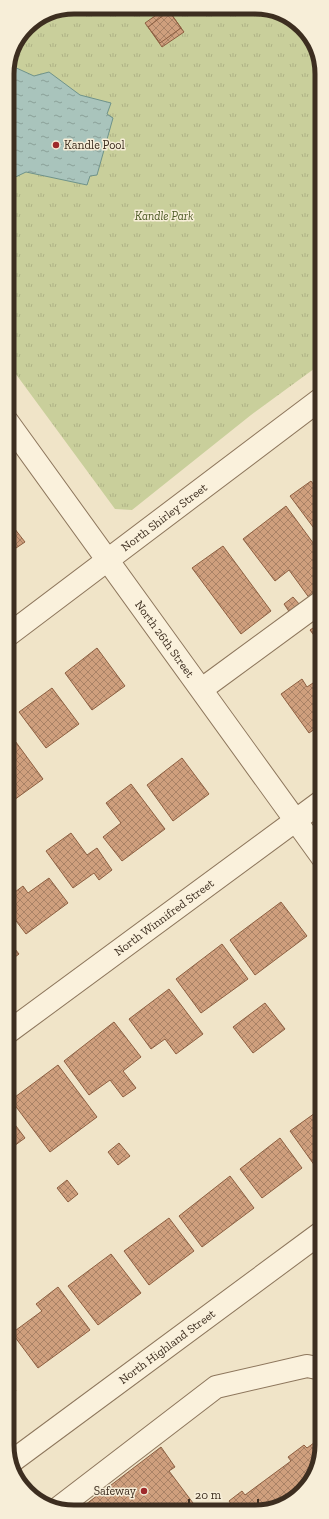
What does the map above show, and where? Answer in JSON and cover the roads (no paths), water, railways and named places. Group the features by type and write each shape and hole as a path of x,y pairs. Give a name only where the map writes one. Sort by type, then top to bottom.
{"street":[{"name":"North Shirley Street","path":"14,631 315,403"},
{"name":"North 26th Street","path":"14,431 202,689 315,848"},
{"path":"202,689 315,606"},
{"name":"North Winnifred Street","path":"14,1028 315,806"},
{"name":"North Highland Street","path":"16,1459 315,1237"},
{"path":"63,1504 216,1387 307,1366 315,1368"}],"water":[{"name":"Kandle Pool","path":"15,67 34,76 49,72 80,95 111,103 107,114 113,118 97,175 90,176 87,185 26,172 14,178"}],"place":[{"name":"Kandle Pool","path":"56,145"},
{"name":"Safeway","path":"144,1491"}],"park label":[{"name":"Kandle Park","path":"164,216"}]}
